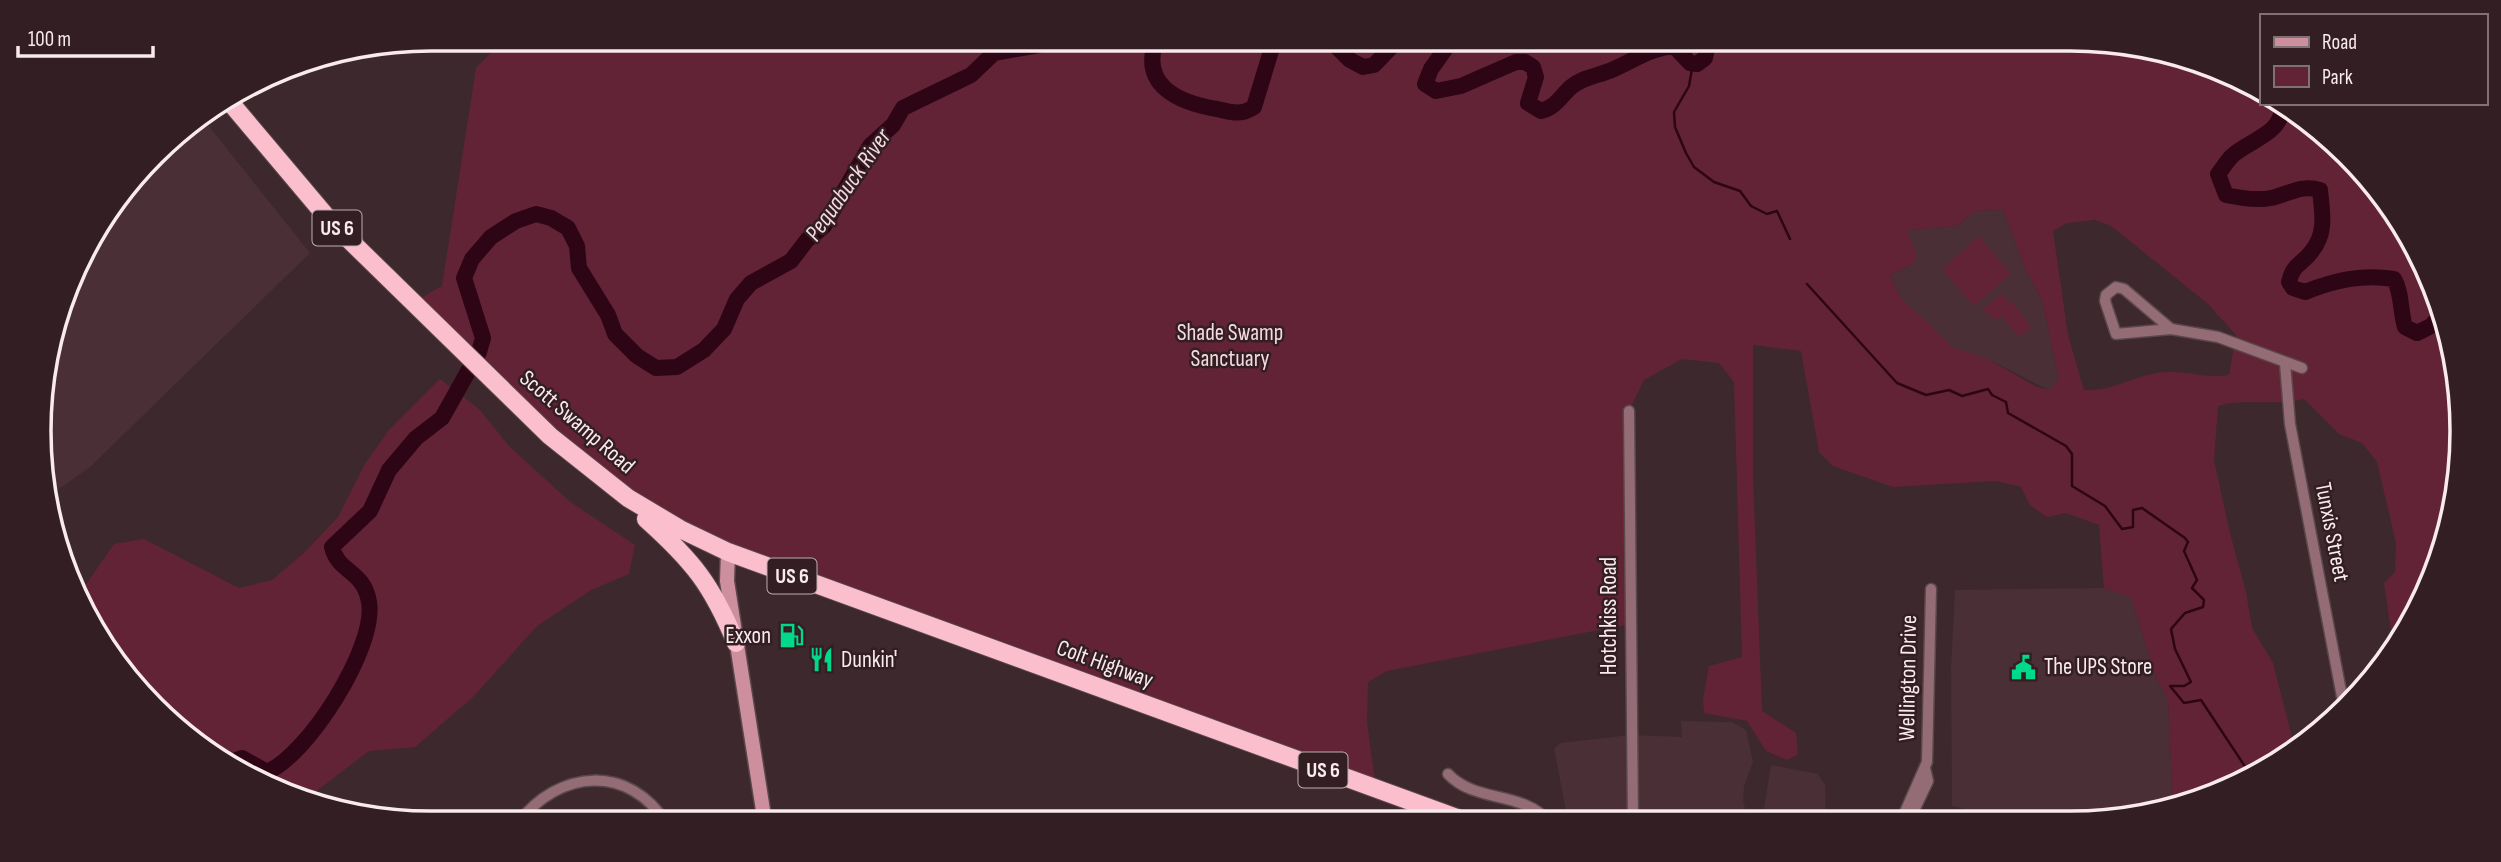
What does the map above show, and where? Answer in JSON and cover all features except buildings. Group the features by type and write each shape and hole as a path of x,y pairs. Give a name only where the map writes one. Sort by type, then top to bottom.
{"highway":[{"name":"Scott Swamp Road","path":"234,107 331,222 486,375 601,480 680,529 728,552"},
{"path":"601,480 690,560 712,590 736,643"},
{"name":"Colt Highway","path":"728,552 1438,811"}],"main road":[{"path":"728,552 727,581 763,811"}],"street":[{"path":"2171,329 2124,289 2116,287 2106,295 2105,301 2116,334 2171,329 2218,337 2302,368"},
{"name":"Tunxis Street","path":"2285,363 2290,424 2342,697"},
{"name":"Hotchkiss Road","path":"1629,411 1633,811"},
{"name":"Wellington Drive","path":"1914,811 1928,781 1925,768 1930,689 1931,589"},
{"name":"Wellington Drive","path":"1906,811 1925,768"},
{"path":"1448,774 1463,787 1531,807 1536,811"},
{"path":"532,811 554,792 584,780 613,780 635,790 658,811"}],"shaded area":[{"path":"208,125 310,253 90,467 56,491 51,431 54,381 71,309 90,263 129,200 162,162"},
{"path":"2003,210 2025,268 2042,300 2059,379 2050,391 1988,359 1954,349 1900,297 1890,275 1911,265 1906,230 1957,226 1974,211"},
{"path":"2104,588 2131,597 2157,680 2168,698 2173,797 2144,804 2095,810 1971,811 1952,806 1951,668 1955,590"},
{"path":"1681,721 1732,722 1746,730 1753,762 1744,786 1746,811 1566,811 1554,749 1560,743 1630,735 1682,737"},
{"path":"1771,765 1818,774 1825,785 1826,811 1764,811"}],"green space":[{"name":"Shade Swamp Sanctuary","path":"493,51 2070,51 2120,54 2192,71 2260,102 2260,105 2281,115 2321,145 2372,200 2411,263 2437,333 2449,406 2447,481 2430,553 2411,599 2392,632 2384,583 2395,572 2396,543 2377,462 2362,443 2339,434 2304,399 2240,402 2218,406 2214,460 2230,533 2246,592 2252,628 2273,663 2292,739 2238,772 2173,797 2168,698 2157,680 2131,597 2104,588 2099,525 2066,513 2047,517 2030,505 2021,487 1996,481 1893,487 1833,466 1819,452 1801,351 1753,345 1753,477 1762,711 1796,733 1798,754 1787,760 1766,751 1747,721 1704,713 1703,699 1709,666 1742,657 1734,382 1719,363 1682,359 1644,380 1629,411 1630,624 1387,671 1368,682 1367,722 1376,789 728,552 628,498 412,303 442,286 476,68","holes":["2003,210 2025,268 2042,300 2059,379 2050,390 2037,387 1988,359 1954,348 1900,297 1890,275 1911,265 1917,256 1907,230 1957,226 1974,211","2095,220 2111,226 2207,303 2236,335 2229,375 2158,373 2106,388 2084,390 2068,335 2053,231 2067,223"]},
{"path":"1979,236 2011,274 1974,306 1942,269"},
{"path":"2001,294 2009,303 2012,301 2031,327 2019,337 2001,316 1995,320 1983,309"},
{"path":"440,379 479,409 509,446 569,501 635,545 629,574 591,590 537,626 473,697 415,747 369,751 314,793 285,782 241,760 180,717 129,662 102,621 84,587 114,544 144,539 239,588 272,580 305,552 338,517 365,464 389,430"}],"waterway":[{"name":"Pequabuck River","path":"239,759 267,772 283,762 319,723 351,671 369,622 369,602 362,584 335,556 332,547 370,511 389,470 416,438 442,418 479,352 483,338 464,278 472,259 491,237 516,221 536,214 551,218 568,228 577,246 579,268 608,315 615,334 637,356 656,368 677,367 704,350 724,329 737,299 751,283 791,261 807,240 824,226 870,146 893,125 903,108 971,75 994,53 1005,51"},
{"name":"Pequabuck River","path":"1154,51 1153,68 1166,89 1189,102 1236,113 1254,107 1271,51"},
{"name":"Pequabuck River","path":"1341,51 1363,67 1374,65 1387,51"},
{"name":"Pequabuck River","path":"1444,51 1431,69 1425,84 1436,91 1461,86 1516,62 1525,62 1533,67 1536,77 1528,103 1541,111 1554,104 1580,81 1612,70 1652,51"},
{"name":"Pequabuck River","path":"1679,51 1690,63 1697,64 1705,58 1706,51"},
{"path":"1693,63 1689,86 1674,112 1675,127 1686,153 1694,167 1714,182 1740,191 1751,206 1767,214 1777,211 1790,239"},
{"name":"Pequabuck River","path":"2281,115 2271,130 2239,150 2218,174 2226,195 2242,198 2265,199 2301,189 2320,190 2320,237 2312,251 2293,271 2289,282 2293,288 2305,292 2349,279 2394,279 2405,327 2417,333 2434,323"},
{"path":"1807,284 1897,383 1926,395 1949,390 1962,396 1988,389 1992,395 2006,402 2008,413 2066,446 2072,454 2072,486 2105,506 2122,529 2133,527 2133,510 2142,508 2185,538 2188,542 2184,551 2197,580 2192,588 2204,600 2203,607 2185,613 2171,629 2175,649 2191,682 2184,686 2170,686 2184,703 2201,700 2246,768"}],"place":[{"name":"Exxon","path":"791,636"},
{"name":"Dunkin'","path":"821,660"},
{"name":"The UPS Store","path":"2024,667"}]}
